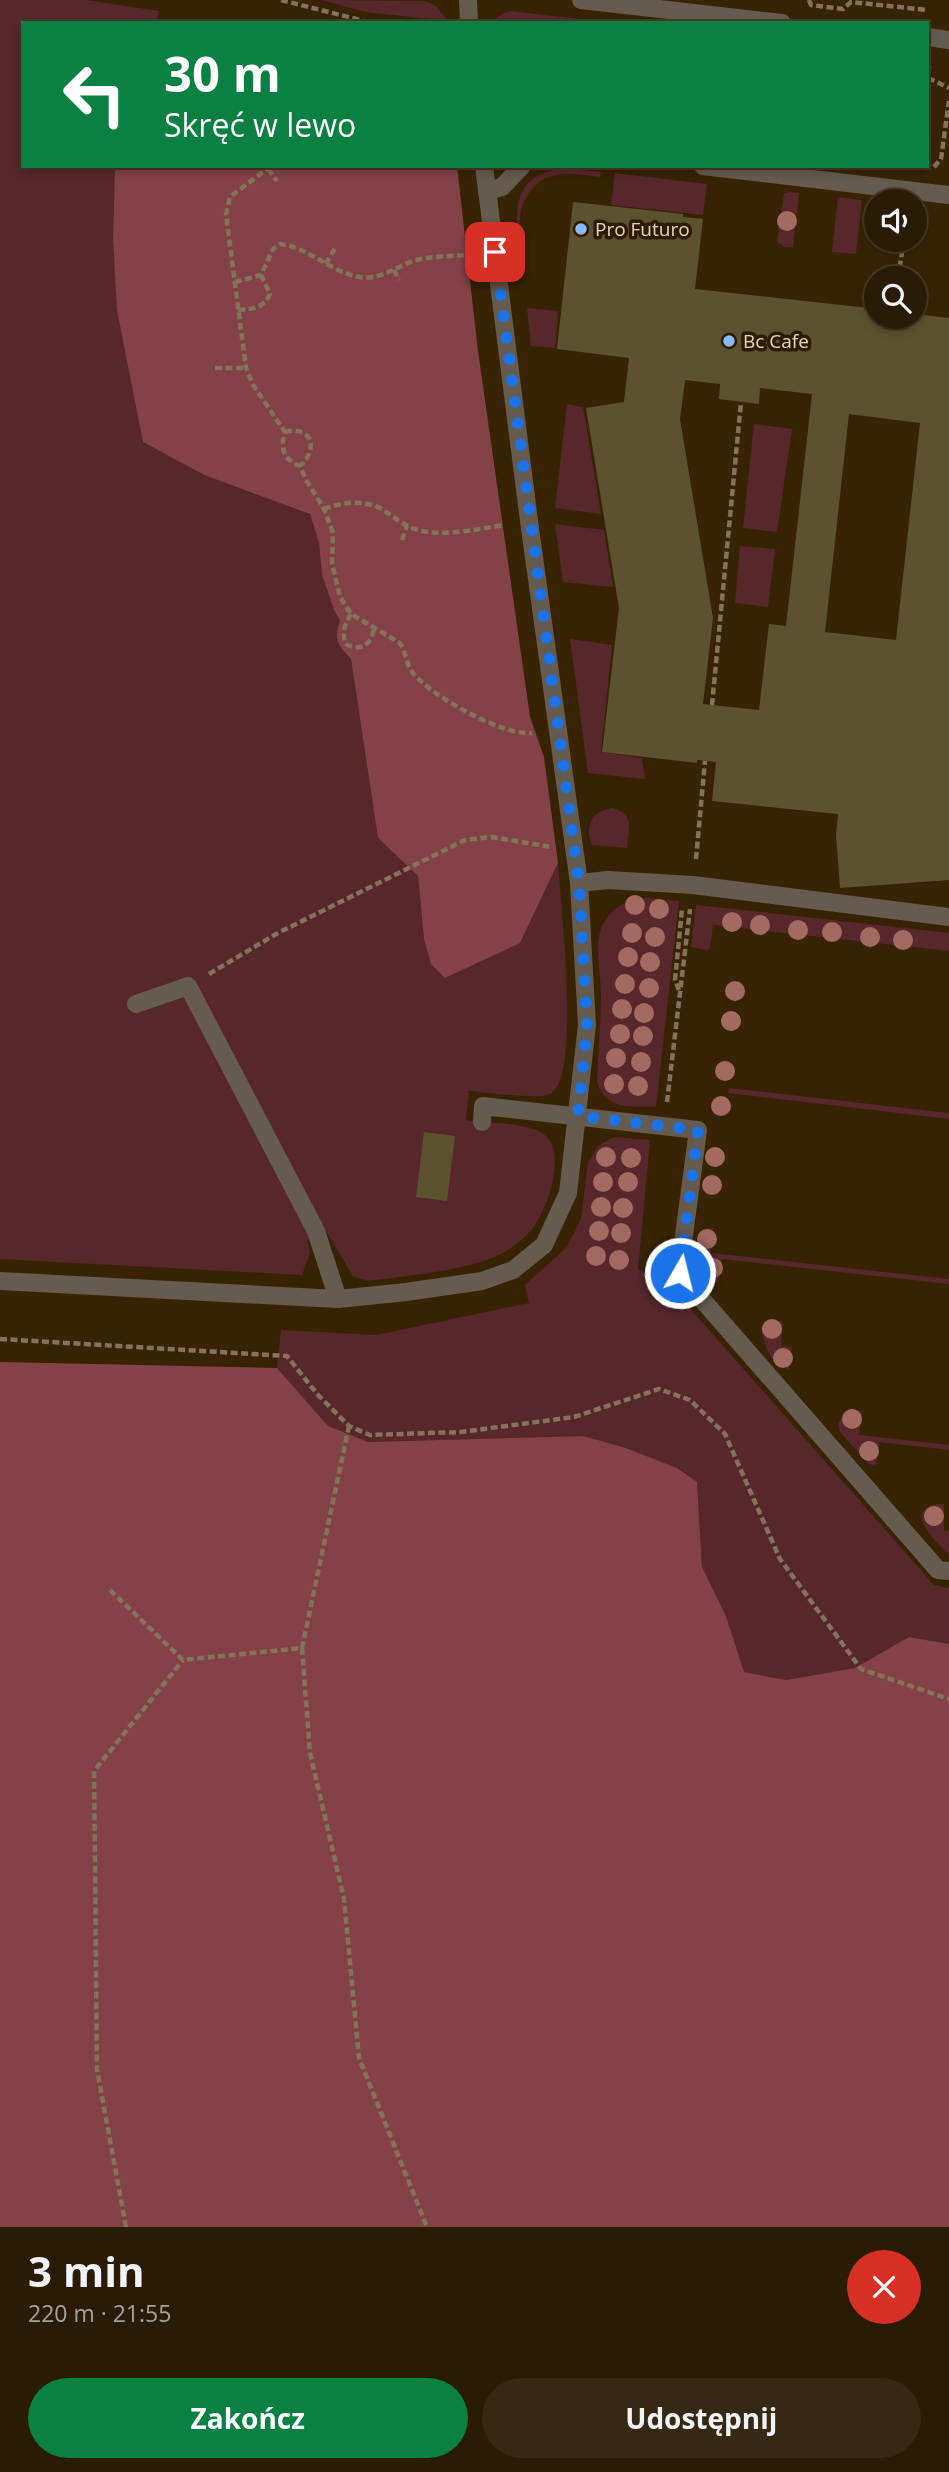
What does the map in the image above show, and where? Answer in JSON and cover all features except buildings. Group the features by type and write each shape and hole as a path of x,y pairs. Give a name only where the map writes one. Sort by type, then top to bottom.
{"street":[{"path":"468,0 469,21"},
{"path":"581,0 765,21"},
{"path":"929,37 949,40"},
{"path":"0,1281 338,1299 406,1292 482,1280 513,1270 544,1245 568,1193 587,1025 579,883 484,168"},
{"path":"487,191 502,187 520,168"},
{"path":"720,168 949,195"},
{"path":"579,883 608,880 693,886 949,917"},
{"path":"136,1004 188,986 316,1231 338,1299"},
{"path":"482,1122 484,1106 698,1130 680,1273 938,1570 949,1571"}],"path":[{"path":"281,0 364,21"},
{"path":"809,0 811,5 843,9 851,2 937,10"},
{"path":"929,78 949,88"},
{"path":"949,101 940,160 949,163"},
{"path":"277,181 269,168 230,197 226,214 246,368 253,385 285,432"},
{"path":"234,282 261,275 273,249 280,244 290,245 341,272 361,277 381,276 421,260 495,252"},
{"path":"326,264 335,248"},
{"path":"394,270 399,280"},
{"path":"238,310 266,303 270,294 261,275"},
{"path":"215,368 246,368"},
{"path":"712,705 741,402"},
{"path":"285,432 300,431 309,437 312,446 308,458 300,466"},
{"path":"285,432 281,444 284,456 300,466 324,509 333,533 332,563 340,597 351,614 401,643 408,667 424,684 474,716 523,734 557,729"},
{"path":"324,509 339,503 358,503 380,508 407,526 423,531 454,532 529,521"},
{"path":"402,540 407,526"},
{"path":"351,614 343,630 347,645 357,648 365,646 372,640 374,628"},
{"path":"693,886 705,761"},
{"path":"188,986 276,934 465,840 492,836 576,851"},
{"path":"664,1127 690,908"},
{"path":"681,993 675,980 682,909"},
{"path":"0,1339 287,1356 318,1395 349,1426 370,1435 461,1432 574,1417 659,1389 690,1400 725,1434 780,1559 861,1669 949,1699"},
{"path":"349,1426 302,1648 310,1753 344,1899 359,2058 427,2227"},
{"path":"110,1590 183,1660"},
{"path":"127,2227 97,2069 94,1771 183,1660 302,1648"}],"shaded area":[{"path":"0,0 86,0 159,11 156,21 21,21 21,168 115,168 113,238 143,442 204,475 310,514 319,543 322,575 340,621 338,642 351,659 378,838 418,876 424,939 520,943 558,863 567,987 565,1057 560,1081 550,1094 523,1096 469,1091 466,1120 532,1129 548,1138 555,1158 548,1197 530,1232 508,1250 478,1263 368,1281 353,1276 326,1231 307,1241 310,1253 302,1275 0,1259"},
{"path":"322,0 425,1 436,6 448,21 365,12"},
{"path":"511,11 598,21 493,21"},
{"path":"115,168 457,168 478,351 530,717 544,757 558,863 520,943 445,978 431,964 424,939 418,876 378,838 351,659 338,642 340,621 322,575 319,543 310,514 204,475 143,442 117,310 113,238"},
{"path":"573,169 601,172 600,177 562,174 539,182 528,194 521,209 520,226 524,255 520,256 518,208 527,184 538,176 553,171"},
{"path":"615,173 707,184 703,215 611,205"},
{"path":"799,193 793,247 785,247 777,242 784,194"},
{"path":"838,197 862,200 856,254 832,252"},
{"path":"527,308 558,311 555,348 531,346"},
{"path":"567,404 583,407 601,514 555,508"},
{"path":"754,424 792,429 777,532 743,528"},
{"path":"555,524 604,530 613,587 563,582"},
{"path":"740,546 775,549 768,607 735,603"},
{"path":"570,639 612,645 601,752 642,758 645,779 588,773"},
{"path":"612,808 624,814 629,823 627,848 592,845 589,832 592,820 599,812"},
{"path":"648,898 679,901 656,1107 629,1107 613,1103 601,1091 597,1081 601,994 598,944 604,922 614,910 633,900"},
{"path":"696,905 949,933 949,951 713,925 710,948 707,950 691,947"},
{"path":"729,1088 949,1113 949,1119 728,1093"},
{"path":"614,1137 650,1140 638,1270 653,1272 653,1280 658,1286 665,1280 934,1585 949,1588 949,1644 909,1637 855,1668 786,1680 744,1672 726,1616 702,1567 697,1483 677,1468 626,1448 584,1436 368,1442 328,1427 277,1368 281,1330 376,1335 529,1303 525,1285 567,1247 581,1219 588,1162 599,1145"},
{"path":"713,1228 711,1253 949,1279 949,1284 722,1259 717,1283 703,1275 697,1260 701,1236 706,1229"},
{"path":"768,1321 783,1322 781,1346 792,1347 789,1369 773,1359 764,1341 761,1328"},
{"path":"0,1362 277,1368 328,1426 368,1442 584,1436 626,1448 677,1468 697,1482 702,1567 726,1616 744,1672 786,1680 855,1668 909,1637 949,1644 949,2227 0,2227"},
{"path":"851,1409 862,1411 859,1435 949,1445 949,1450 879,1442 874,1466 868,1463 840,1432 838,1424 843,1414"},
{"path":"944,1504 944,1530 949,1531 949,1554 935,1541 922,1516 924,1510 931,1506"}],"place":[{"name":"Pro Futuro","path":"581,229"},
{"name":"Bc Cafe","path":"729,341"}],"route":[{"path":"495,252 557,729 576,851 587,1002 586,1047 578,1116 698,1130 680,1273"}]}
